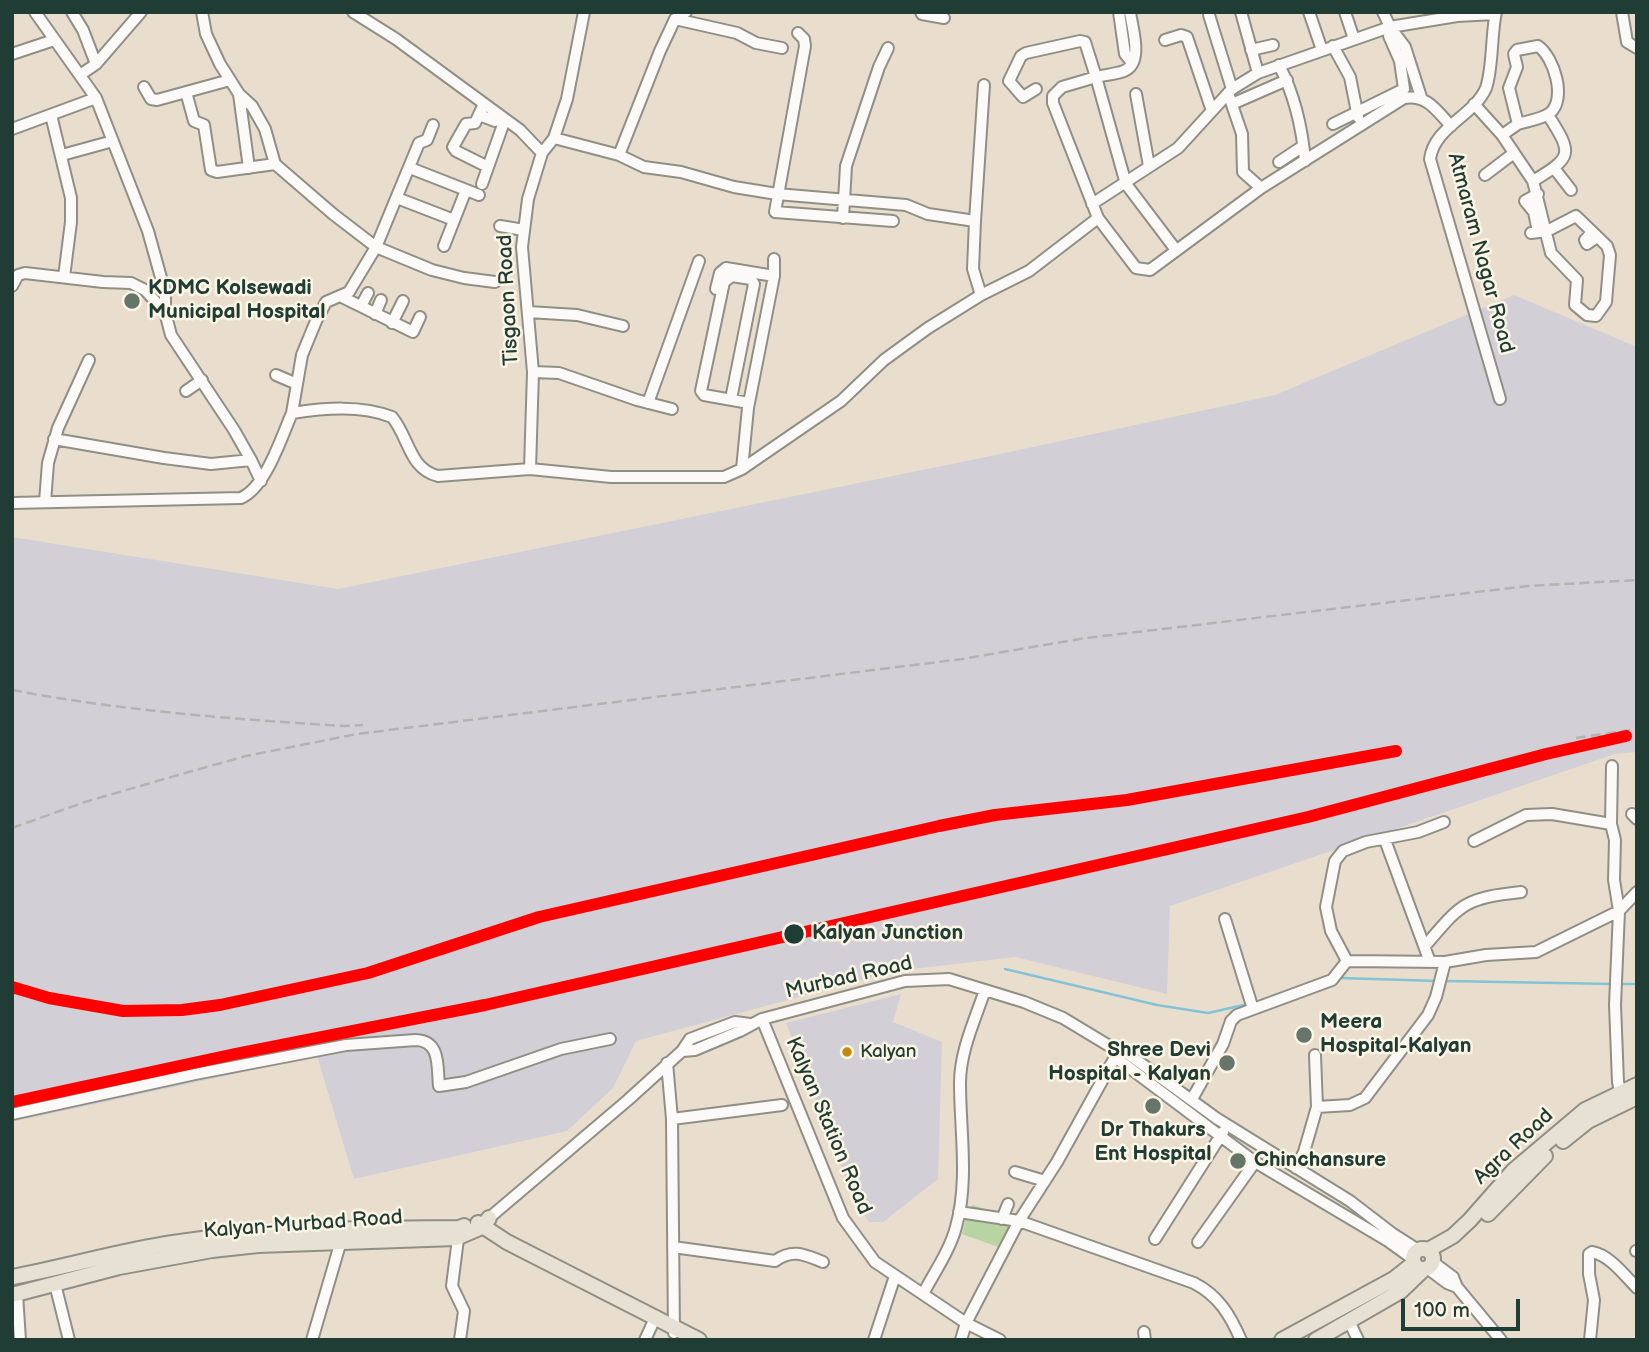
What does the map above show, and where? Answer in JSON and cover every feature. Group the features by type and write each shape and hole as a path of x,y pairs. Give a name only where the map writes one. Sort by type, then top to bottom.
{"main road":[{"name":"Agra Road","path":"1282,1340 1424,1260 1453,1236 1514,1170 1585,1110 1627,1098 1637,1085"},
{"name":"Kalyan-Murbad Road","path":"15,1294 181,1254 258,1245 341,1241 471,1225"},
{"name":"Kalyan-Murbad Road","path":"13,1277 171,1243 237,1235 303,1229 471,1225 678,1333 699,1340"},
{"name":"Agra Road","path":"1316,1340 1401,1291 1424,1260"},
{"path":"12,1271 15,1294"}],"street":[{"path":"35,12 96,98 148,231 165,292 165,312 171,335 202,380 261,481"},
{"path":"72,12 83,30 96,64"},
{"path":"80,75 96,64 141,12"},
{"path":"202,12 206,34 230,80 239,94 252,106 265,129 275,164 332,214 376,247 432,270 495,282"},
{"path":"353,12 396,39 484,104 500,120"},
{"name":"Tisgaon Road","path":"530,470 533,372 522,247 527,199 542,153 554,138 573,76 584,12"},
{"path":"921,12 922,15 944,18"},
{"path":"1241,12 1258,73"},
{"path":"1309,12 1327,48 1350,77 1360,126"},
{"path":"1345,12 1354,39"},
{"path":"1334,124 1403,91 1405,47 1389,31 1383,12"},
{"path":"1622,12 1627,42 1637,48"},
{"path":"1092,204 1178,148 1212,111 1258,73 1354,39 1457,16 1495,13"},
{"name":"Atmaram Nagar Road","path":"1495,13 1486,86 1474,104 1437,140 1431,149 1430,159 1500,400"},
{"path":"619,155 660,51 681,15 737,33 756,43 782,48"},
{"path":"1209,15 1242,134 1243,172 1261,188"},
{"path":"1125,16 1136,52 1126,70 1060,81 1053,96 1098,218 1136,268 1150,270 1261,188 1404,98 1421,97"},
{"path":"798,33 804,39 805,46 774,210 776,213 893,222"},
{"path":"1165,40 1181,35 1187,37 1212,111"},
{"path":"12,54 54,40"},
{"path":"1054,103 1035,87 1023,97 1008,80 1021,56 1026,53 1083,41 1126,184 1176,250"},
{"path":"1251,50 1273,45"},
{"path":"1502,135 1518,124 1548,114 1556,106 1557,84 1547,55 1542,48 1535,46 1517,50 1514,54 1517,67 1509,88 1518,124"},
{"path":"843,218 846,166 879,67 888,48"},
{"path":"1404,60 1421,97 1451,126"},
{"path":"1279,65 1298,111 1305,161"},
{"path":"144,87 148,96 154,100 230,80"},
{"path":"1231,95 1287,80"},
{"path":"981,295 973,268 984,85"},
{"path":"187,92 194,121 204,125 209,168 217,172 275,164"},
{"path":"239,94 249,168"},
{"path":"1136,94 1154,164"},
{"path":"12,129 96,98"},
{"path":"484,104 475,123 466,124 453,147 456,152 488,167"},
{"path":"1474,104 1502,135 1533,181 1538,194 1539,232 1551,253 1576,277 1575,305 1592,317 1596,316 1606,304 1610,255 1607,246 1576,216 1539,232"},
{"path":"1533,181 1563,161 1566,148 1548,114"},
{"path":"51,115 69,181 71,210 64,277"},
{"path":"479,115 500,120 520,130 542,153"},
{"path":"410,168 466,190 480,189 500,120"},
{"path":"12,503 241,498 251,494 261,481 292,413 302,355 326,302 349,292 376,247 419,143 426,140 433,125"},
{"path":"554,138 619,155 644,167 681,172 734,187 777,194 906,205 928,214 975,221"},
{"path":"62,155 113,141"},
{"path":"1279,162 1303,146"},
{"path":"1485,175 1514,153"},
{"path":"1554,169 1571,190"},
{"path":"444,246 466,190"},
{"path":"397,198 454,220"},
{"path":"292,413 327,407 383,413 392,417 418,466 428,474 438,476 530,470 624,477 724,477 742,469 841,401 884,360 928,328 981,295 1029,271 1098,218"},
{"path":"500,226 524,230"},
{"path":"742,469 748,406 774,276 774,259"},
{"path":"648,403 699,261"},
{"path":"748,406 703,400 697,398 695,393 720,273 730,268 774,276"},
{"path":"12,286 21,274 139,286 165,312"},
{"path":"732,394 754,284 751,279 732,276 724,282 701,391 704,395 748,406"},
{"path":"361,306 368,293"},
{"path":"342,297 414,332 420,317"},
{"path":"374,313 381,300"},
{"path":"381,332 403,301"},
{"path":"528,312 577,315 623,326"},
{"path":"45,502 48,463 54,439 89,360"},
{"path":"533,372 559,373 671,408"},
{"path":"276,375 297,384"},
{"path":"186,391 202,380"},
{"path":"54,439 211,464 251,460"},
{"path":"1612,766 1611,824 1615,840 1614,880 1619,911 1615,1005 1627,1098"},
{"path":"1474,841 1526,815 1552,814 1611,824"},
{"path":"1345,965 1326,907 1335,861 1343,851 1366,842 1418,832 1444,822"},
{"path":"1385,840 1430,962"},
{"path":"1425,946 1457,909 1475,899 1521,891"},
{"path":"1192,1100 1223,1044 1231,1021 1237,1015 1332,980 1345,965 1430,962 1444,968 1486,955 1536,952 1619,911 1637,892"},
{"path":"1225,919 1253,1009"},
{"path":"1317,1107 1350,1105 1364,1098 1428,1015 1444,968"},
{"name":"Murbad Road","path":"471,1225 628,1100 682,1051 690,1039 735,1022 750,1024 905,981 949,979 1063,1018 1350,1201 1424,1260"},
{"path":"923,1294 956,1230 964,1138 960,1082 963,1054 985,990"},
{"name":"Kalyan Station Road","path":"762,1019 843,1217 875,1262 966,1323 1000,1340"},
{"path":"12,1114 345,1045 427,1041 436,1053 439,1086 466,1082 561,1049 610,1039"},
{"path":"961,1340 966,1323 1019,1222 1045,1181 1116,1051"},
{"name":"Murbad Road","path":"1116,1051 1219,1137 1255,1162 1424,1260"},
{"path":"1296,1168 1304,1152 1317,1107 1315,1055"},
{"path":"667,1063 672,1119 673,1247 678,1333"},
{"path":"672,1119 782,1105"},
{"path":"1155,1239 1228,1125"},
{"path":"1198,1242 1255,1162"},
{"path":"1015,1172 1045,1181"},
{"path":"1002,1219 1008,1204"},
{"path":"959,1212 1019,1222 1201,1287 1222,1304 1241,1340"},
{"path":"460,1340 464,1311 453,1286 471,1225"},
{"path":"312,1340 341,1241"},
{"path":"673,1247 775,1261 785,1254 798,1252 823,1262"},
{"path":"1590,1340 1594,1300 1589,1274 1589,1254 1599,1253 1612,1262 1637,1288"},
{"path":"1424,1260 1447,1283 1457,1287 1501,1340"},
{"path":"874,1340 895,1276"},
{"path":"55,1284 69,1340"},
{"path":"15,1294 20,1340"},
{"path":"645,1340 654,1319"},
{"path":"1349,1321 1357,1340"}],"shaded area":[{"path":"1514,295 1637,347 1637,752 1615,754 1170,906 1167,994 1015,957 895,971 636,1041 613,1088 567,1131 354,1179 317,1056 12,1122 12,537 338,589 986,457 1275,395"},
{"path":"901,994 893,1022 942,1042 938,1179 883,1222 869,1222 853,1197 786,1023"}],"green space":[{"path":"973,1205 1016,1219 1001,1248 962,1234 969,1208"}],"waterway":[{"path":"1005,969 1157,1005 1208,1013 1248,1004"},
{"path":"1340,978 1438,981"},
{"path":"1445,981 1613,984"},
{"path":"1620,984 1637,984"}],"railway":[{"path":"12,828 85,802 246,756 357,734 962,659 1086,638 1528,586 1637,580"},
{"path":"12,690 95,704 178,713 344,726 363,725"},
{"path":"1576,738 1637,729"}],"transit line":[{"path":"12,1102 235,1054 485,1005 1308,817 1546,754 1626,736"},
{"path":"12,987 49,998 123,1011 182,1010 220,1005 368,973 539,917 939,826 995,815 1127,800 1396,751"}],"place":[{"name":"KDMC Kolsewadi Municipal Hospital","path":"132,301"},
{"name":"Kalyan Junction","path":"794,934"},
{"name":"Meera Hospital-Kalyan","path":"1304,1035"},
{"name":"Kalyan","path":"847,1052"},
{"name":"Shree Devi Hospital - Kalyan","path":"1227,1063"},
{"name":"Dr Thakurs Ent Hospital","path":"1153,1106"},
{"name":"Chinchansure","path":"1238,1161"}]}
